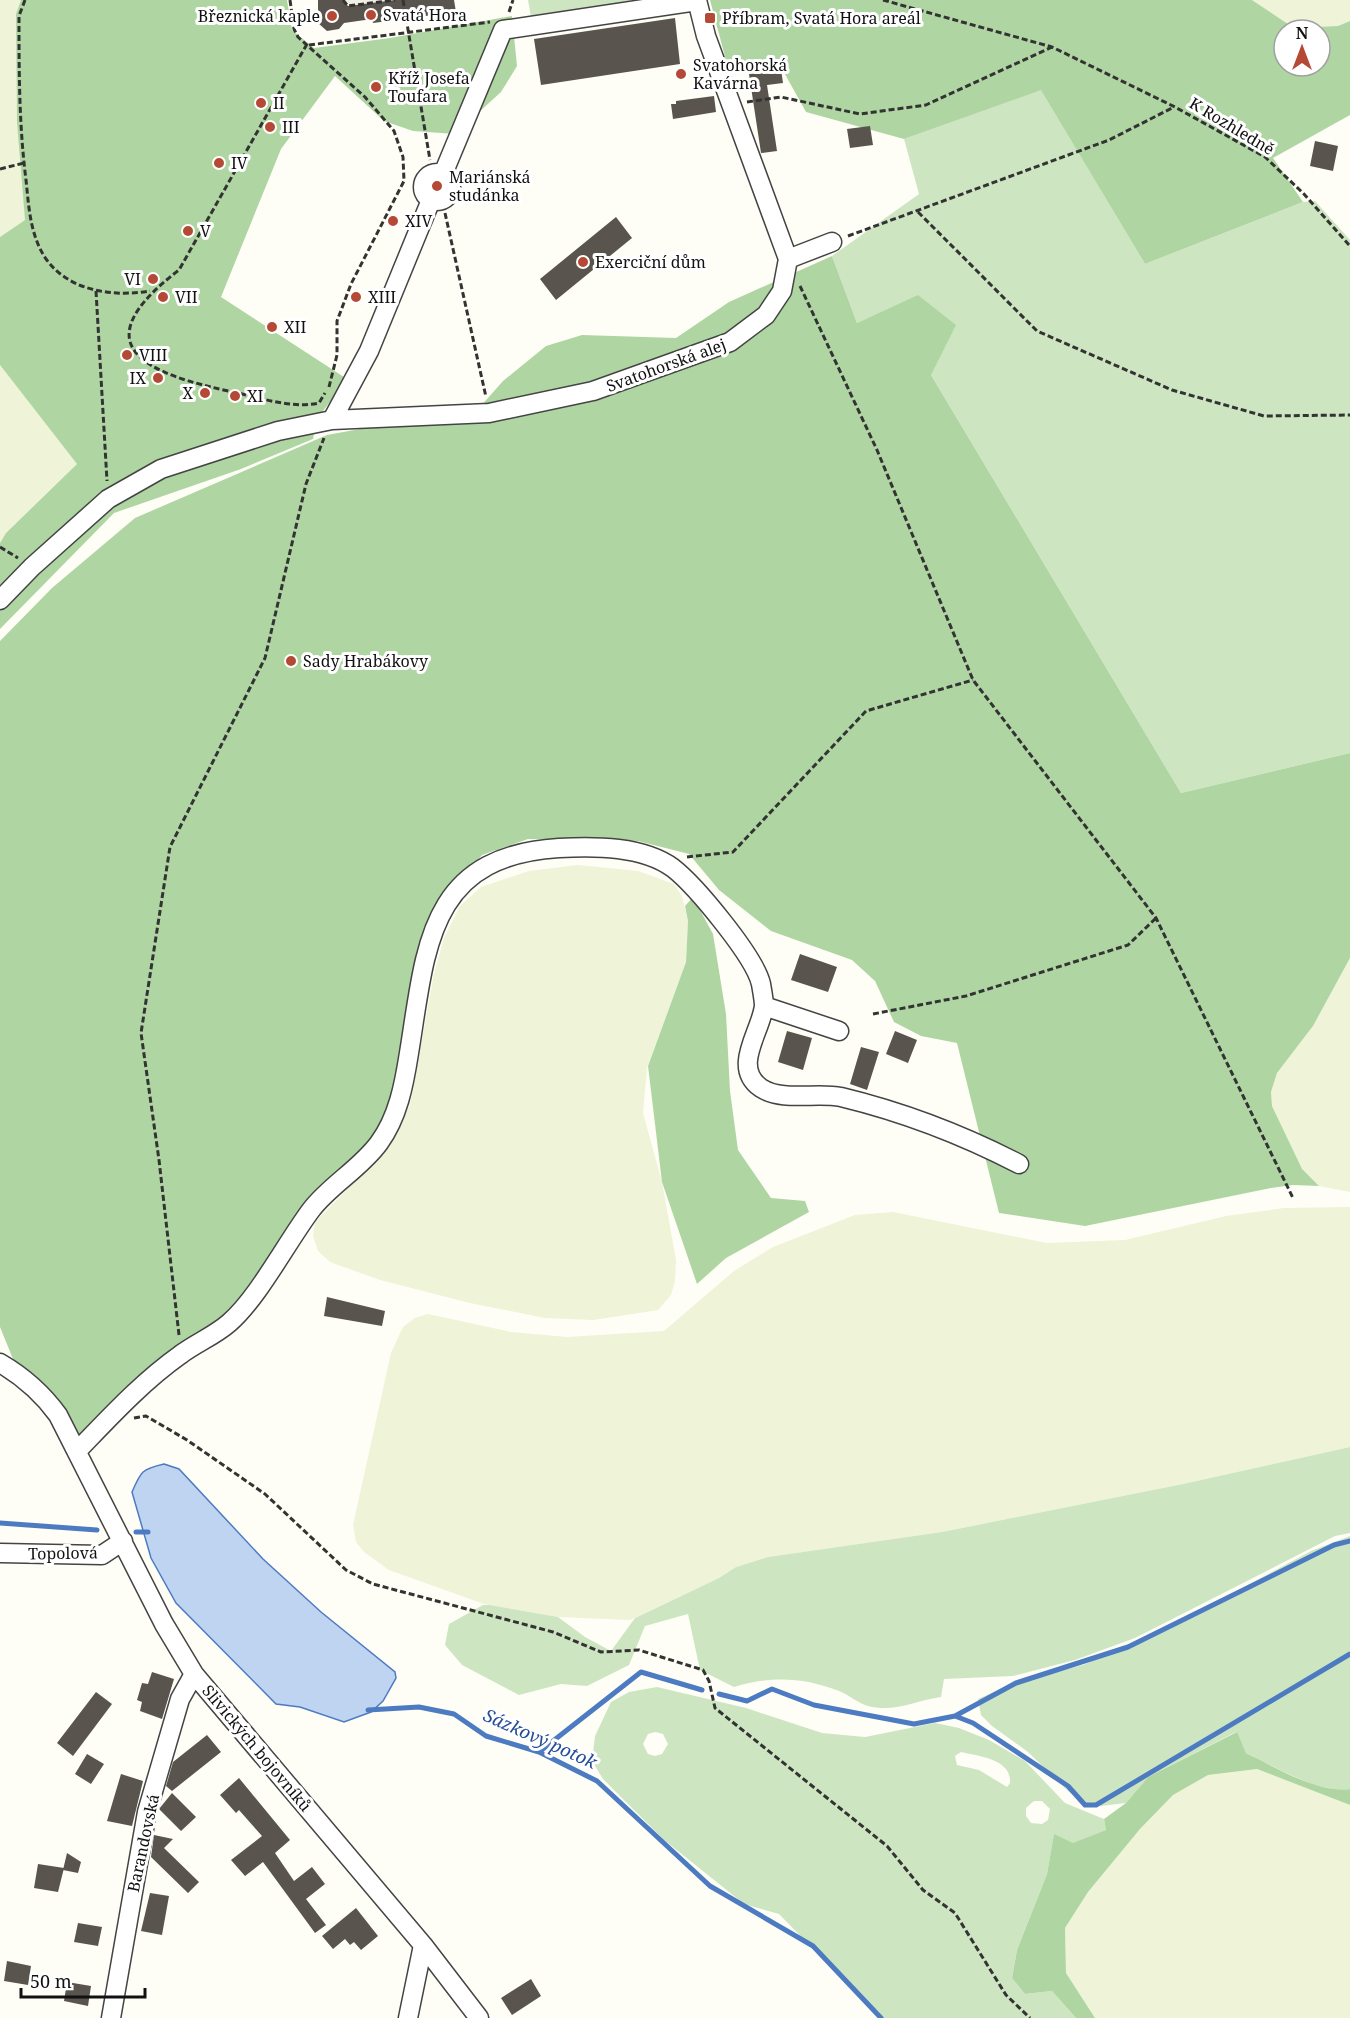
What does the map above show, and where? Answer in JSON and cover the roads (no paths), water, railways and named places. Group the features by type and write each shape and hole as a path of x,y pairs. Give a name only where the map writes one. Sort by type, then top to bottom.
{"street":[{"path":"332,420 369,351 436,201 450,194 451,183 438,174 503,30 697,0 706,36 788,259 832,242"},
{"name":"Svatohorská alej","path":"0,600 32,567 108,499 161,469 278,431 332,420 489,413 593,391 730,342 766,315 782,291 788,259"},
{"path":"78,1450 132,1395 182,1353 219,1332 233,1320 314,1207 364,1161 390,1126 403,1087 424,962 435,923 457,889 476,873 501,859 528,851 563,848 622,850 649,855 672,868 692,886 748,954 761,982 764,1006 749,1050 748,1063 751,1075 761,1087 793,1095 838,1096 970,1139 1019,1164"},
{"path":"764,1006 839,1031"},
{"name":"Slivických bojovníků","path":"0,1363 27,1381 44,1396 78,1450 164,1624 194,1674 423,1945 479,2018"},
{"name":"Topolová","path":"0,1553 102,1555 123,1541"},
{"name":"Barandovská","path":"111,2018 147,1812 180,1699 194,1674"},
{"path":"408,2018 423,1945"}],"water":[{"path":"164,1464 179,1469 263,1559 321,1612 395,1672 396,1678 383,1701 371,1712 344,1722 300,1707 276,1704 176,1603 151,1558 132,1492 143,1472"}],"waterway":[{"name":"Sázkový potok","path":"0,1523 97,1530"},
{"name":"Sázkový potok","path":"136,1532 148,1532"},
{"path":"719,1694 747,1701 772,1689 814,1705 914,1724 955,1716 1016,1683 1128,1647 1334,1545 1350,1541"},
{"path":"955,1716 973,1723 1068,1786 1085,1805 1096,1805 1350,1654"},
{"path":"539,1752 641,1672 702,1690"},
{"name":"Sázkový potok","path":"368,1710 419,1707 454,1714 486,1736 539,1752 597,1781 710,1886 813,1946 881,2018"}],"place":[{"name":"Svatá Hora","path":"371,15"},
{"name":"Březnická kaple","path":"332,16"},
{"name":"Příbram, Svatá Hora areál","path":"710,18"},
{"name":"Svatohorská Kavárna","path":"681,74"},
{"name":"Kříž Josefa Toufara","path":"376,87"},
{"name":"II","path":"261,103"},
{"name":"III","path":"270,127"},
{"name":"IV","path":"219,163"},
{"name":"Mariánská studánka","path":"437,186"},
{"name":"XIV","path":"393,221"},
{"name":"V","path":"188,231"},
{"name":"Exerciční dům","path":"583,262"},
{"name":"VI","path":"153,279"},
{"name":"VII","path":"163,297"},
{"name":"XIII","path":"356,297"},
{"name":"XII","path":"272,327"},
{"name":"VIII","path":"127,355"},
{"name":"IX","path":"158,378"},
{"name":"X","path":"205,393"},
{"name":"XI","path":"235,396"},
{"name":"Sady Hrabákovy","path":"291,661"}]}
